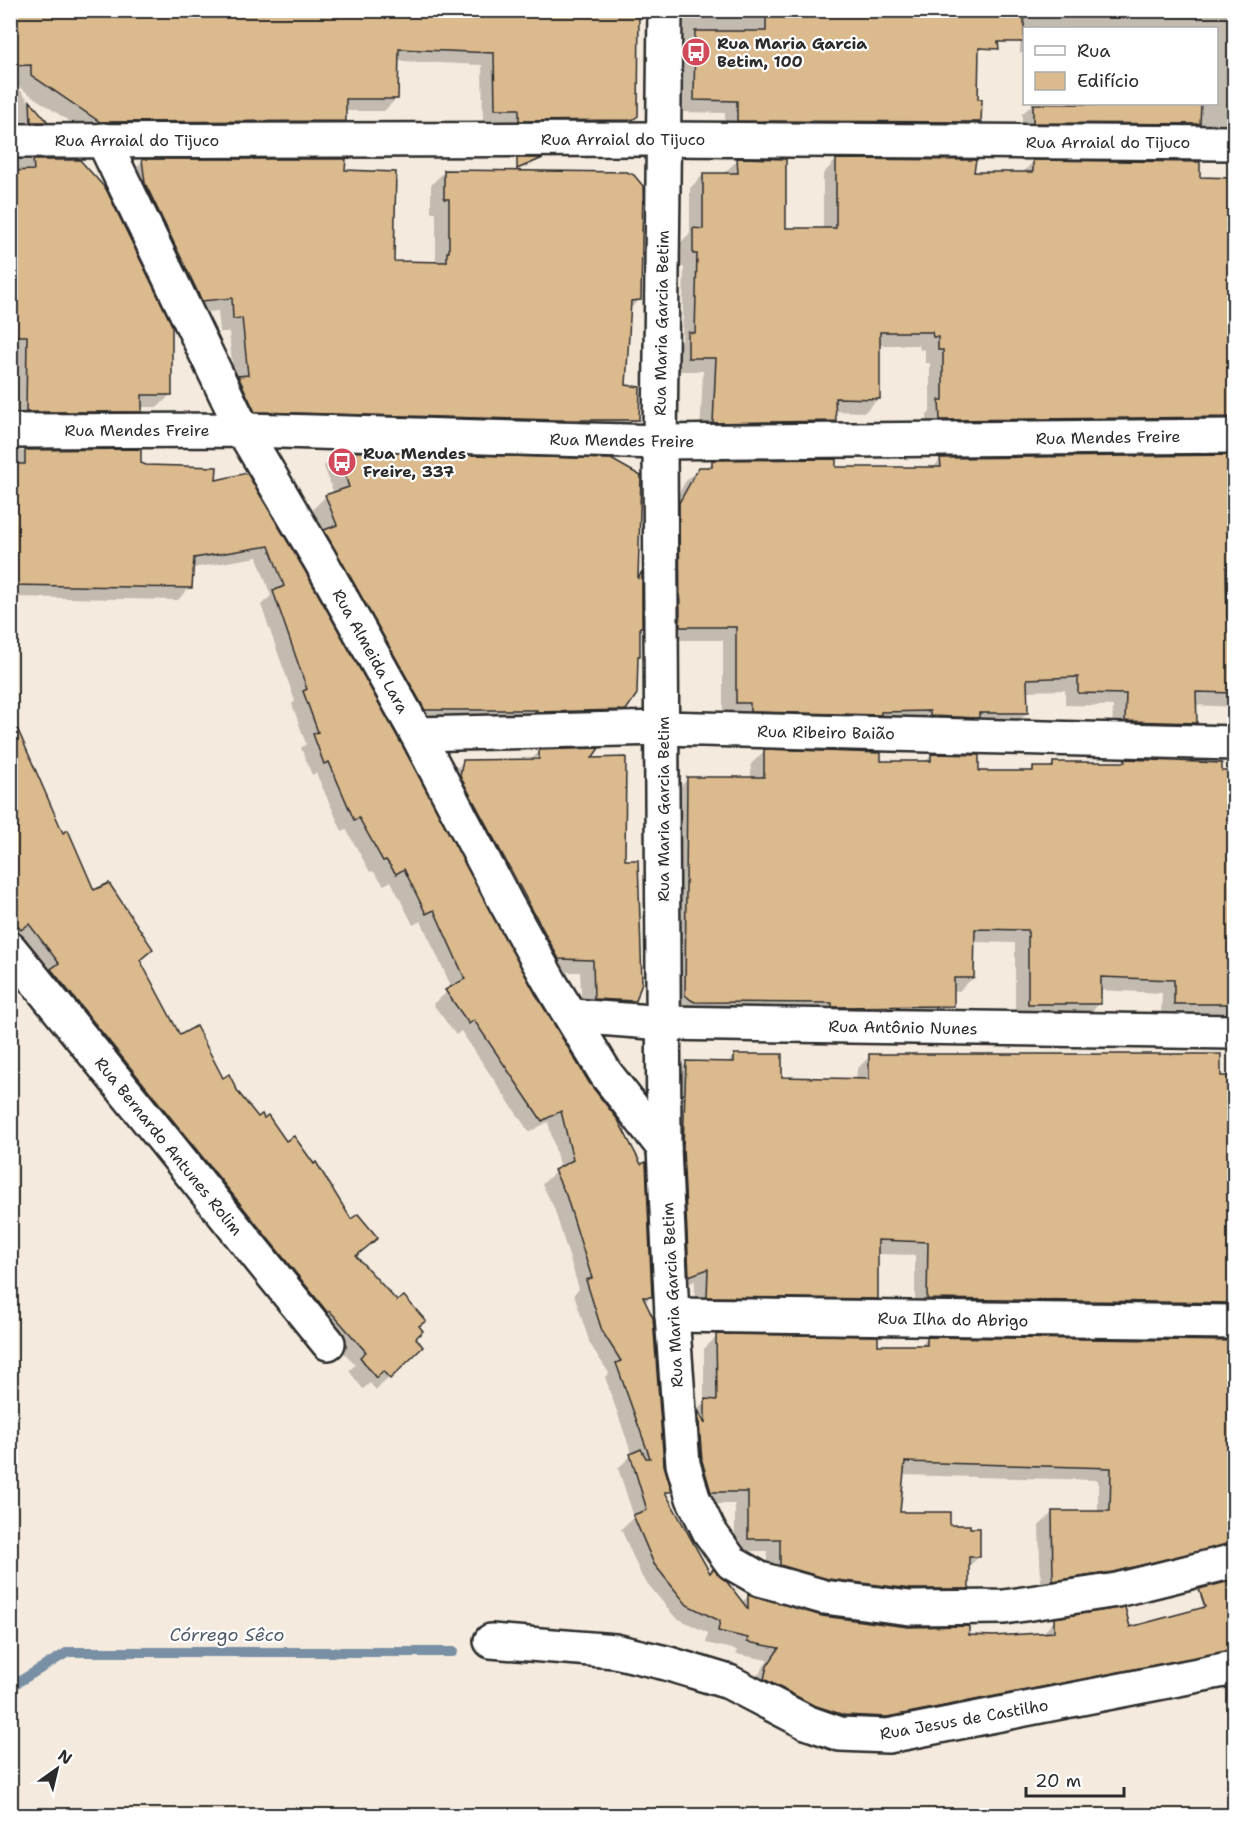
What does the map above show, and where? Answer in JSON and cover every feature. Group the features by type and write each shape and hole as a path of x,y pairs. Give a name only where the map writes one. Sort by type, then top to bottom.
{"street":[{"name":"Rua Maria Garcia Betim","path":"665,10 660,442 664,1148 672,1315 683,1464 693,1498 709,1531 732,1563 760,1579 824,1597 910,1608 1004,1606 1117,1590 1234,1561"},
{"name":"Rua Arraial do Tijuco","path":"10,141 663,139 1234,143"},
{"name":"Rua Almeida Lara","path":"103,140 243,430 320,560 417,734 551,984 606,1074 664,1148"},
{"name":"Rua Mendes Freire","path":"10,431 243,430 660,442 1234,436"},
{"name":"Rua Ribeiro Baião","path":"417,734 662,728 1234,743"},
{"name":"Rua Bernardo Antunes Rolim","path":"10,949 328,1344"},
{"name":"Rua Antônio Nunes","path":"572,1016 664,1023 1234,1032"},
{"name":"Rua Ilha do Abrigo","path":"672,1315 1234,1322"},
{"name":"Rua Jesus de Castilho","path":"491,1641 615,1651 666,1663 729,1682 806,1722 840,1734 888,1736 1234,1668"}],"building":[{"path":"10,10 639,10 638,116 632,120 519,121 519,109 495,109 494,53 399,49 398,99 346,99 346,121 100,122 31,75 31,65 10,66"},
{"path":"766,10 858,10 858,12 1024,10 1023,42 998,42 999,49 979,48 978,99 982,99 981,122 737,121 737,101 694,100 695,31 766,31"},
{"path":"30,101 48,122 31,122"},
{"path":"1033,105 1201,105 1200,124 1033,123"},
{"path":"517,158 543,158 517,169"},
{"path":"737,158 786,159 786,228 836,228 836,159 976,160 974,172 1033,172 1033,160 1200,162 1200,177 1234,178 1234,417 940,420 939,400 943,400 943,350 938,350 938,337 933,337 932,332 880,332 880,399 835,398 836,421 713,423 716,358 688,358 688,332 695,333 697,254 693,254 693,228 703,229 703,173 738,173"},
{"path":"142,159 346,159 345,170 396,172 394,261 447,262 449,199 444,199 444,170 627,172 634,175 643,186 641,300 631,301 626,385 640,387 639,420 255,412 238,376 248,375 242,318 233,319 232,298 202,301 145,183"},
{"path":"33,160 80,160 106,189 172,325 172,395 142,395 142,412 26,412 27,336 10,336 10,171 34,170"},
{"path":"141,449 141,463 146,465 217,467 216,480 247,473 304,569 401,743 535,993 590,1084 618,1120 641,1164 646,1162 652,1297 643,1297 653,1318 664,1465 672,1492 665,1492 710,1573 713,1569 727,1582 748,1609 748,1594 822,1616 908,1627 969,1626 969,1635 994,1636 1054,1632 1054,1618 1125,1607 1130,1627 1205,1607 1199,1589 1234,1580 1234,1650 887,1717 844,1715 813,1705 764,1679 767,1666 779,1648 747,1642 748,1638 718,1631 720,1621 687,1605 654,1564 633,1515 647,1510 630,1454 641,1449 646,1458 650,1458 616,1363 621,1361 602,1331 586,1280 592,1278 566,1195 554,1170 573,1160 561,1111 542,1121 474,1020 469,1024 445,990 465,979 434,910 426,914 404,869 396,874 386,860 383,861 359,818 354,820 329,762 324,764 313,734 318,732 303,691 307,689 273,591 284,586 269,546 194,558 192,588 10,585 10,464 25,464 25,450"},
{"path":"337,451 611,459 641,476 638,579 642,571 642,627 640,627 637,694 626,710 537,712 537,710 425,710 324,530 337,525 325,495 349,487"},
{"path":"1234,455 1234,568 1226,568 1227,618 1234,618 1234,693 1196,692 1197,723 1125,721 1126,694 1078,693 1078,677 1027,679 1028,713 979,713 979,718 930,716 930,711 881,712 881,715 750,712 750,703 736,703 736,627 680,627 679,503 699,467 712,467 712,460 836,459 836,467 941,467 940,458"},
{"path":"11,714 63,833 68,830 94,890 109,883 153,949 140,960 180,1035 196,1026 223,1078 229,1074 238,1092 258,1117 262,1114 264,1118 268,1115 286,1141 294,1136 314,1164 316,1162 351,1219 358,1214 378,1238 356,1256 397,1301 404,1296 426,1321 419,1326 423,1331 416,1338 423,1347 390,1379 383,1371 376,1378 360,1357 366,1352 330,1311 328,1313 51,969 59,963 29,924 21,930 10,916"},
{"path":"599,748 592,758 626,757 625,860 638,860 642,982 636,1001 594,999 593,960 559,959 460,776 463,760 539,759 539,750"},
{"path":"764,749 881,753 881,761 931,761 931,754 979,755 979,771 1033,771 1033,767 1053,767 1053,762 1125,762 1125,759 1222,763 1222,771 1234,771 1234,1004 1174,1004 1174,980 1101,977 1101,1004 1028,1004 1028,930 975,929 974,978 954,978 954,1006 832,1007 832,1003 695,1002 691,1000 685,995 687,777 764,777"},
{"path":"734,1054 782,1054 782,1077 869,1079 869,1054 1221,1054 1221,1076 1234,1076 1234,1303 927,1299 928,1242 878,1240 878,1299 707,1297 708,1269 689,1276 683,1148 686,1061 734,1062"},
{"path":"716,1334 878,1336 878,1345 927,1345 927,1337 1234,1341 1234,1543 1113,1572 1053,1581 1052,1511 1110,1511 1111,1468 905,1462 900,1512 950,1512 950,1525 970,1525 970,1528 980,1528 980,1557 969,1557 969,1589 911,1589 828,1579 780,1565 780,1539 748,1539 748,1492 711,1492 702,1461 698,1410 705,1424 705,1399 717,1400"}],"waterway":[{"name":"Córrego Sêco","path":"10,1687 68,1652 453,1652"}],"place":[{"name":"Rua Maria Garcia Betim, 100","path":"696,52"},
{"name":"Rua Mendes Freire, 337","path":"342,462"}]}
